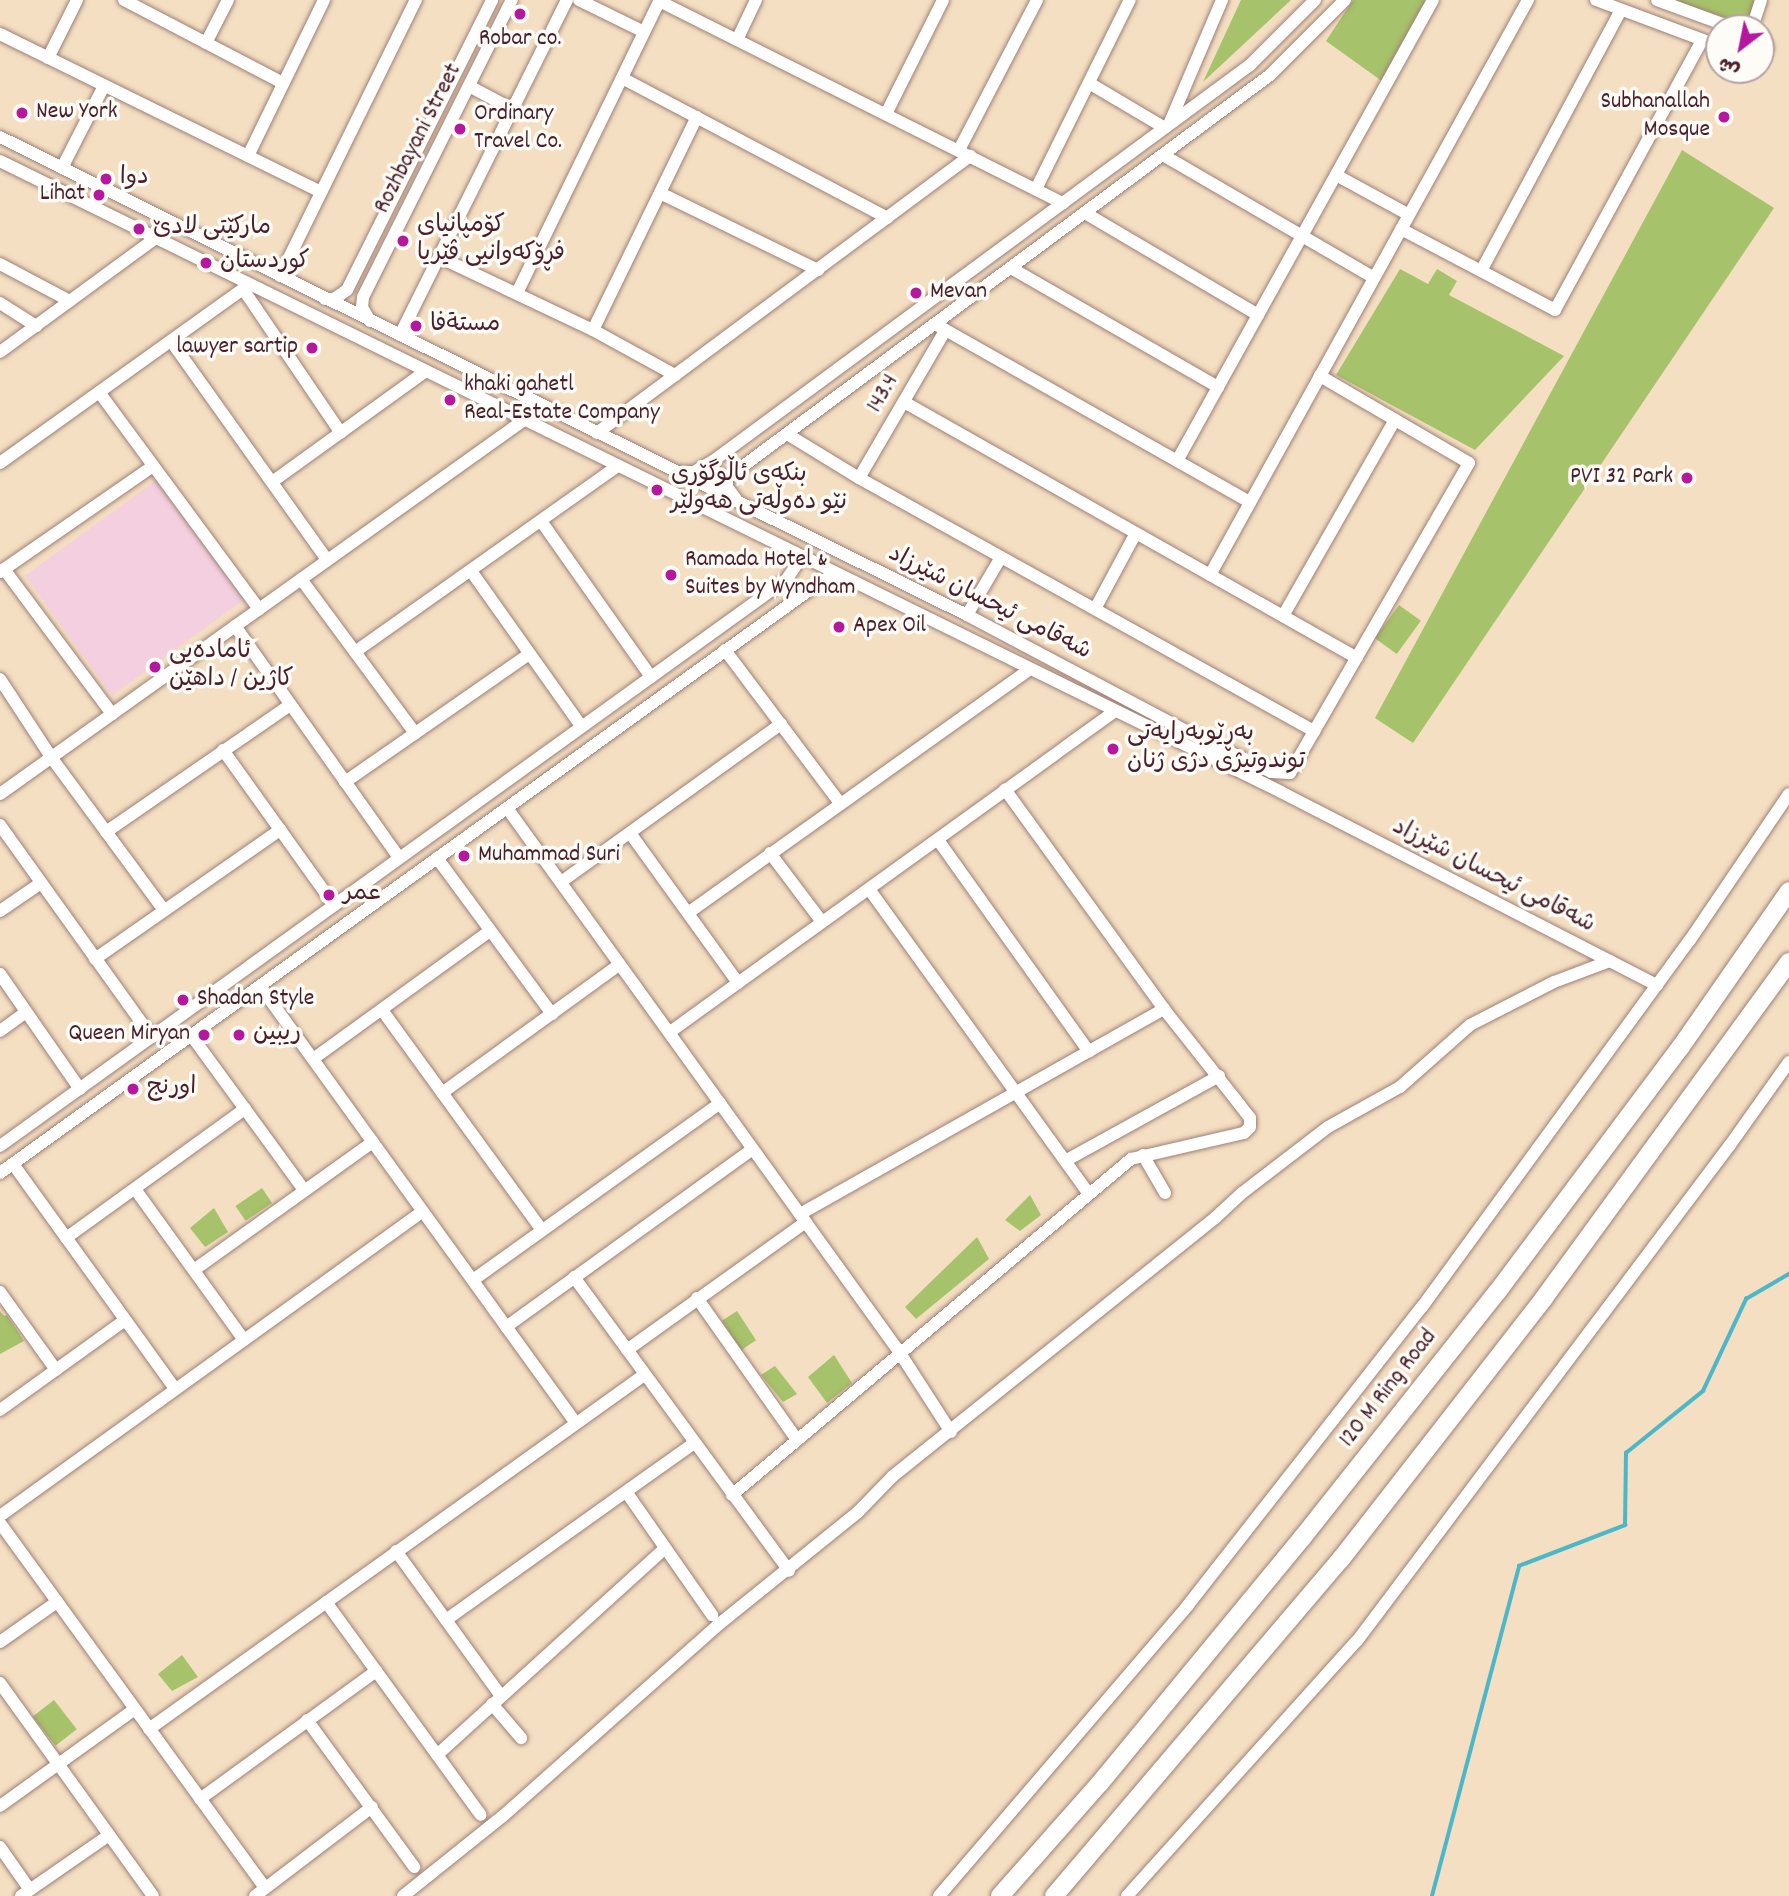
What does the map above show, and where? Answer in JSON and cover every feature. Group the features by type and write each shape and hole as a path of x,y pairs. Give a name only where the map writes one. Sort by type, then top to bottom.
{"highway":[{"name":"120 M Ring Road","path":"1000,1896 1100,1783 1276,1570 1498,1291 1680,1048 1789,891"},
{"path":"1054,1896 1341,1559 1544,1298 1789,962"}],"street":[{"path":"48,58 77,0"},
{"path":"124,0 283,83"},
{"path":"206,43 228,0"},
{"path":"248,156 324,0"},
{"path":"280,276 414,3 399,0"},
{"name":"Rozhbayani Street","path":"347,290 492,0"},
{"name":"Rozhbayani Street","path":"363,298 512,0"},
{"path":"400,335 567,0"},
{"path":"579,0 644,32"},
{"path":"517,293 660,0 1063,203"},
{"path":"737,40 756,0"},
{"path":"886,114 943,0"},
{"path":"597,433 887,218 964,153 1037,0"},
{"path":"1036,189 1130,0"},
{"path":"1167,126 1222,0"},
{"path":"677,472 694,472 713,461 1250,65 1315,0"},
{"path":"727,478 940,328 1011,268 1270,75 1345,0"},
{"path":"1177,461 1433,0"},
{"path":"1210,575 1528,0"},
{"path":"1595,0 1705,41"},
{"path":"1657,0 1705,18"},
{"path":"1481,271 1621,10"},
{"path":"0,34 321,192"},
{"path":"1401,229 1555,310 1702,40"},
{"path":"622,78 887,218"},
{"path":"1089,83 1167,126"},
{"path":"62,168 104,86"},
{"path":"469,86 512,109"},
{"path":"593,330 697,117"},
{"name":"شەقامی ئیحسان شێرزاد","path":"0,137 967,615 1213,745 1227,757 1233,769"},
{"path":"1163,155 1374,278"},
{"name":"شەقامی ئیحسان شێرزاد","path":"0,161 156,238 245,286 426,371 1233,769 1657,985"},
{"path":"1336,174 1409,215"},
{"path":"82,201 92,183"},
{"path":"660,193 818,270"},
{"path":"1085,213 1258,315"},
{"path":"1029,228 1041,246"},
{"path":"0,352 156,238"},
{"path":"439,257 593,330 676,375"},
{"path":"0,264 70,301"},
{"path":"1011,268 1218,387"},
{"path":"0,464 245,286 341,433"},
{"path":"324,299 334,299 347,290 354,300 363,298 362,307 370,321"},
{"path":"0,303 36,326"},
{"path":"940,328 1250,502"},
{"name":"143.4","path":"859,478 904,402 940,328"},
{"path":"171,341 327,560"},
{"path":"456,386 465,368"},
{"path":"272,482 426,371"},
{"path":"1213,745 1282,775 1290,773 1469,463 1320,376"},
{"path":"99,392 259,609"},
{"path":"904,402 1357,657"},
{"path":"0,794 524,420"},
{"path":"1283,616 1395,420"},
{"path":"787,434 859,478 1314,731"},
{"path":"713,461 714,472 727,478"},
{"path":"112,714 2,570 153,466"},
{"path":"355,652 618,466"},
{"path":"727,478 727,487 738,502"},
{"path":"541,521 651,677"},
{"path":"1095,609 1136,533"},
{"path":"0,1146 787,579 796,565 783,547"},
{"path":"967,615 1001,557"},
{"path":"471,571 582,727"},
{"path":"0,1173 825,579 843,577"},
{"path":"301,579 415,733"},
{"path":"787,579 800,585 801,596"},
{"path":"916,613 926,594"},
{"path":"234,626 399,858"},
{"path":"726,650 840,803"},
{"path":"345,782 529,654"},
{"path":"688,913 1030,669"},
{"path":"0,679 51,758 164,910"},
{"path":"106,832 290,705"},
{"path":"670,1032 1115,711"},
{"path":"561,882 780,724"},
{"path":"223,750 334,905"},
{"path":"732,1495 1131,1159 1244,1133 1250,1127 1250,1118 1164,1009 1006,789"},
{"path":"939,1896 1045,1776 1205,1584 1422,1307 1657,985 1789,794"},
{"path":"507,808 901,1353 951,1432"},
{"path":"466,811 477,829"},
{"path":"0,825 152,1037"},
{"path":"95,959 280,830"},
{"path":"629,833 738,984"},
{"path":"938,840 1088,1052"},
{"path":"771,853 822,922"},
{"path":"436,858 552,1014"},
{"path":"0,911 41,883"},
{"path":"869,889 1089,1194"},
{"path":"313,1059 490,932"},
{"path":"402,1896 503,1816 718,1625 789,1571 859,1512 893,1476 1215,1218 1242,1193 1328,1127 1400,1087 1470,1025 1554,982 1610,961"},
{"path":"442,1093 619,965"},
{"path":"0,974 80,1089"},
{"path":"260,986 575,1422"},
{"path":"627,1350 803,1218 1164,1009"},
{"path":"382,1010 542,1230"},
{"path":"0,1031 26,1012"},
{"path":"191,1035 304,1190"},
{"path":"119,1060 133,1077"},
{"path":"1127,1896 1357,1641 1789,1062"},
{"path":"1065,1161 1219,1076"},
{"path":"472,1280 720,1103"},
{"path":"66,1238 245,1109"},
{"path":"194,1270 373,1142"},
{"path":"506,1326 753,1149"},
{"path":"1143,1155 1166,1193"},
{"path":"13,1164 174,1389"},
{"path":"135,1189 244,1340"},
{"path":"0,1516 423,1211"},
{"path":"574,1277 693,1444 789,1571"},
{"path":"0,1292 56,1370"},
{"path":"697,1298 797,1440"},
{"path":"0,1410 124,1321"},
{"path":"149,1729 644,1374"},
{"path":"446,1620 693,1444"},
{"path":"627,1493 712,1615"},
{"path":"0,1523 200,1799 260,1892 372,1807"},
{"path":"437,1755 665,1548"},
{"path":"396,1551 446,1620 522,1738"},
{"path":"0,1642 57,1602"},
{"path":"326,1602 481,1815"},
{"path":"200,1799 376,1671"},
{"path":"0,1683 153,1896"},
{"path":"0,1807 135,1709"},
{"path":"307,1720 414,1867"},
{"path":"0,1847 26,1893 108,1835"}],"shaded area":[{"path":"158,479 245,599 112,695 25,575"}],"green space":[{"path":"1241,0 1291,0 1203,82"},
{"path":"1353,0 1433,0 1386,84 1326,41"},
{"path":"1667,0 1761,0 1757,14 1713,14"},
{"path":"1682,150 1774,208 1413,743 1375,718"},
{"path":"1400,269 1428,284 1437,269 1457,281 1449,295 1564,356 1475,450 1336,375"},
{"path":"1399,605 1421,621 1397,654 1375,638"},
{"path":"262,1188 272,1203 246,1221 235,1206"},
{"path":"1030,1195 1041,1215 1020,1231 1005,1220"},
{"path":"214,1208 228,1232 205,1247 190,1228"},
{"path":"977,1237 989,1259 916,1319 905,1307"},
{"path":"0,1311 4,1316 7,1315 24,1341 0,1354"},
{"path":"737,1311 756,1340 741,1350 722,1321"},
{"path":"834,1355 852,1383 827,1403 808,1377"},
{"path":"775,1366 797,1394 783,1402 761,1375"},
{"path":"182,1655 198,1677 172,1691 158,1674"},
{"path":"54,1700 77,1729 56,1746 33,1717"}],"waterway":[{"path":"1432,1896 1519,1566 1625,1525 1626,1453 1703,1391 1746,1299 1789,1274"}],"place":[{"name":"Robar co.","path":"520,14"},
{"name":"New York","path":"22,113"},
{"name":"Subhanallah Mosque","path":"1724,117"},
{"name":"Ordinary Travel Co.","path":"460,129"},
{"name":"دوا","path":"106,179"},
{"name":"Lihat","path":"99,195"},
{"name":"مارکێتی لادێ","path":"139,229"},
{"name":"کۆمپانیای فڕۆکەوانیی ڤێریا","path":"403,241"},
{"name":"كوردستان","path":"206,263"},
{"name":"Mevan","path":"916,293"},
{"name":"مستةفا","path":"416,326"},
{"name":"lawyer sartip","path":"312,348"},
{"name":"khaki gahetl Real-Estate Company","path":"450,400"},
{"name":"PVI 32 Park","path":"1687,478"},
{"name":"بنکەی ئاڵوگۆڕی نێو دەوڵەتی هەولێر","path":"657,490"},
{"name":"Ramada Hotel & Suites by Wyndham","path":"671,575"},
{"name":"Apex Oil","path":"839,627"},
{"name":"ئامادەيی کاژين / داهێن","path":"155,667"},
{"name":"بەڕێوبەرایەتی توندوتیژی دژی ژنان","path":"1113,749"},
{"name":"Muhammad Suri","path":"464,856"},
{"name":"عمر","path":"329,895"},
{"name":"Shadan Style","path":"183,1000"},
{"name":"Queen Miryan","path":"204,1035"},
{"name":"ريبين","path":"239,1035"},
{"name":"اورنج","path":"133,1089"}]}
